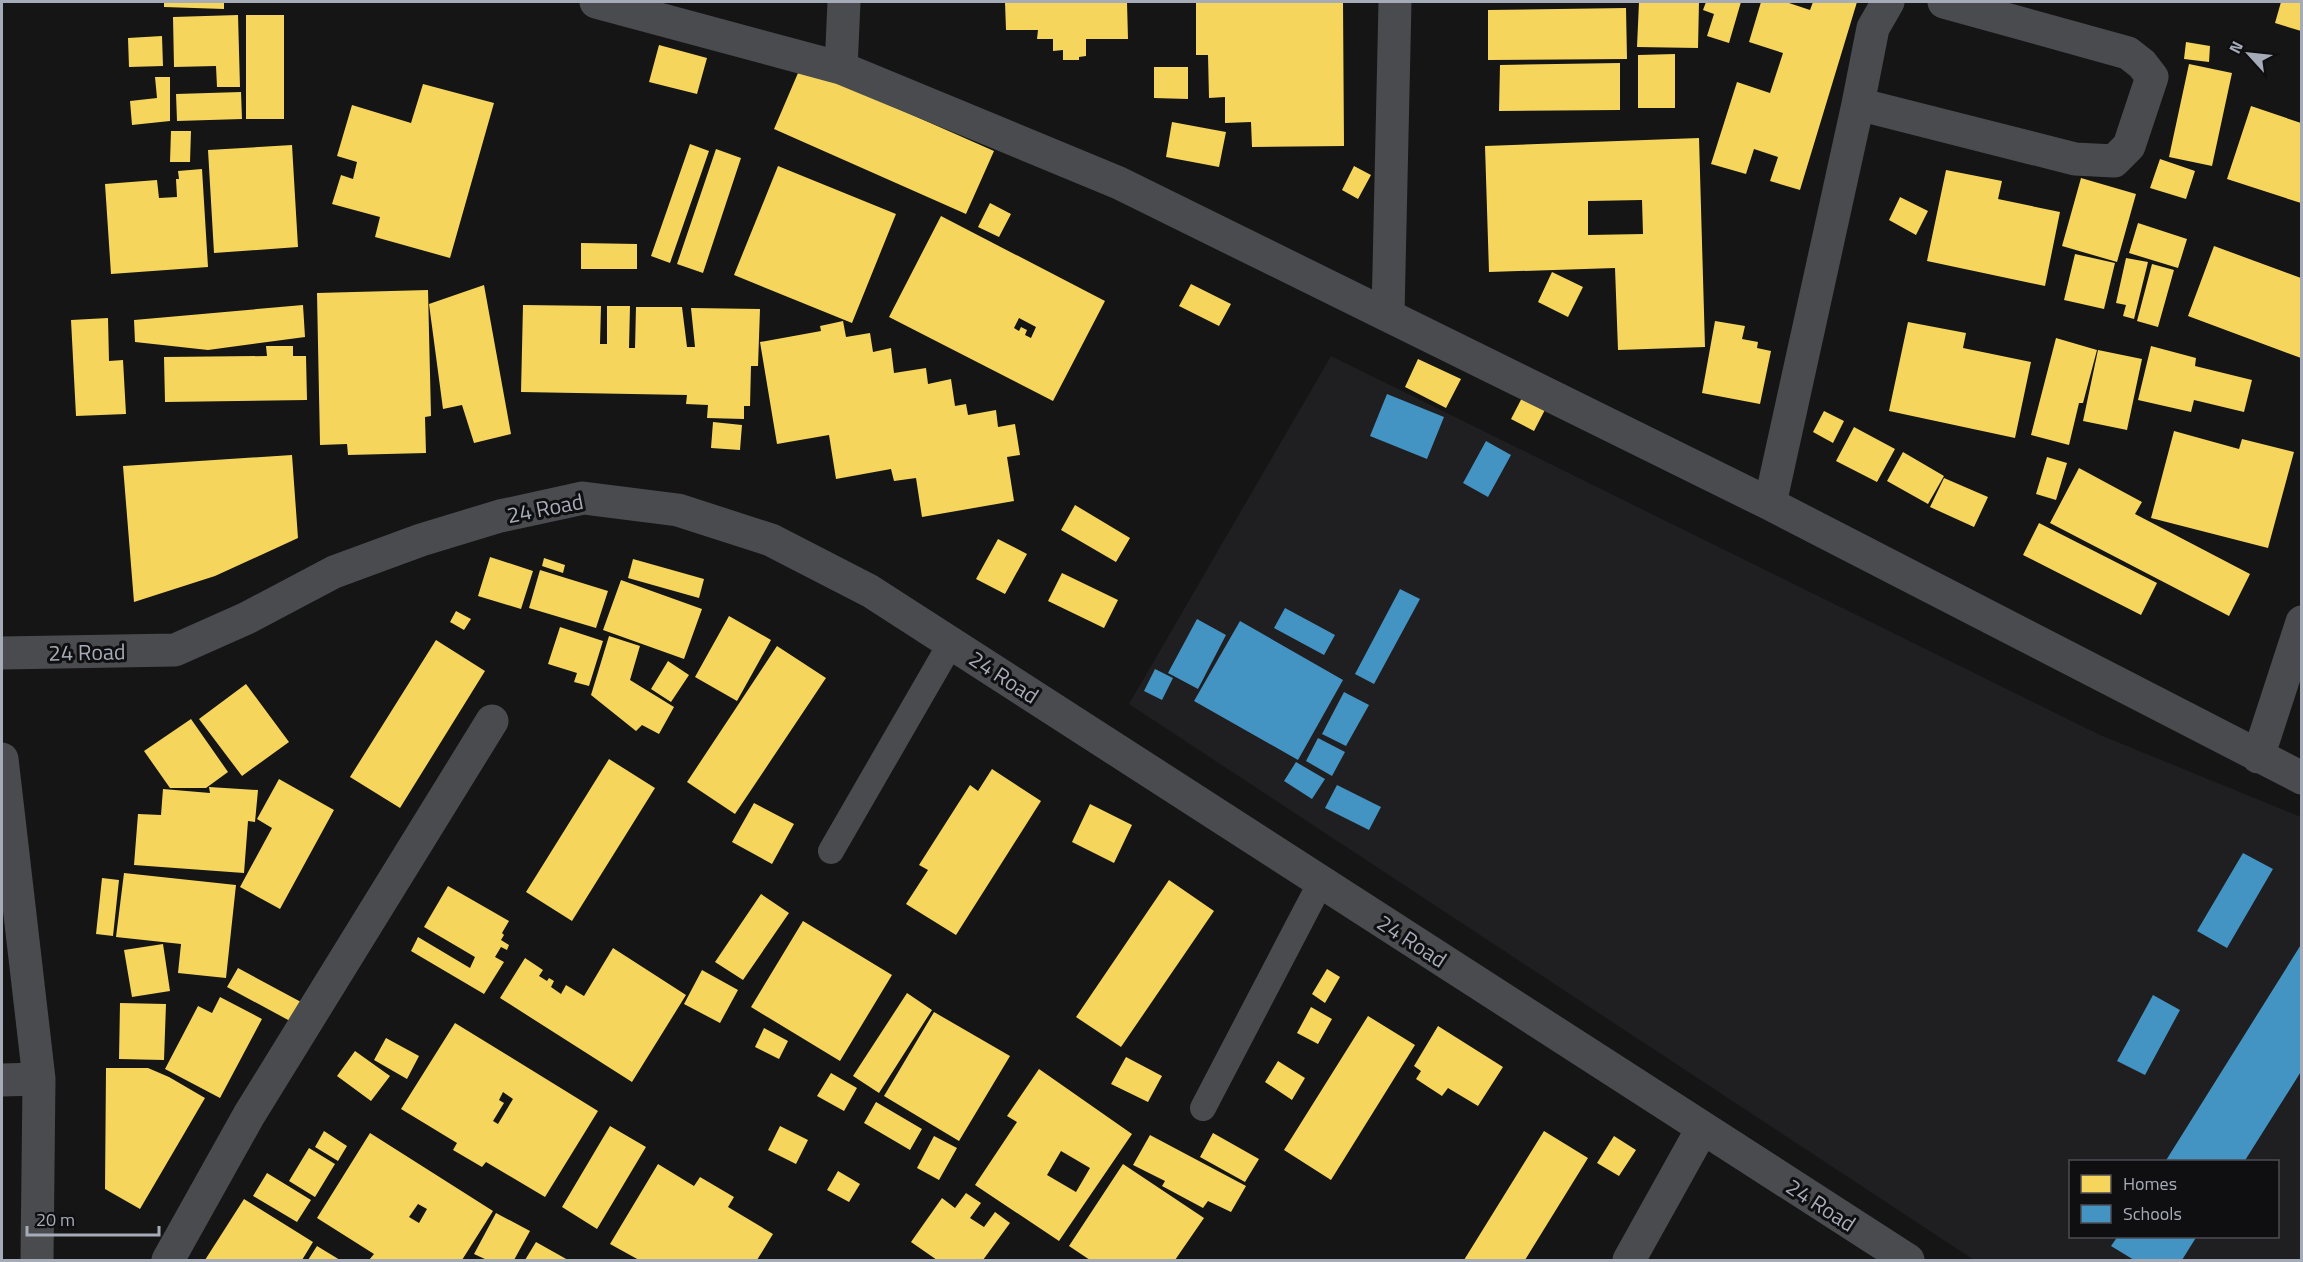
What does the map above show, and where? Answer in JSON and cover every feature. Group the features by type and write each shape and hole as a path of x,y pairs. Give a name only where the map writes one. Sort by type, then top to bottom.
{"street":[{"path":"596,2 842,68 1119,183 1770,504 2301,778"},
{"path":"842,68 843,2"},
{"path":"1388,314 1395,2"},
{"path":"1770,504 1873,28 1888,2"},
{"path":"1858,104 2075,159 2114,161 2129,146 2152,77 2142,64 2128,53 1944,2"},
{"name":"24 Road","path":"2,653 175,650 247,618 334,572 421,540 500,516 583,498 678,510 771,540 870,591 1908,1260"},
{"path":"2258,757 2301,621"},
{"path":"168,1260 249,1114 492,722"},
{"path":"2,759 39,1079 37,1260"},
{"path":"2,1080 39,1079"},
{"path":"1629,1260 1702,1129"}],"lane":[{"path":"831,851 951,643"},
{"path":"1203,1108 1321,882"}],"shaded area":[{"path":"1331,356 2100,735 2301,817 2301,1260 1974,1260 1129,704"}],"building: Homes":[{"path":"164,2 224,2 224,9 164,7"},
{"path":"1005,2 1127,2 1128,39 1086,39 1086,56 1079,57 1079,60 1063,60 1063,50 1053,51 1053,39 1037,39 1038,30 1006,30"},
{"path":"1196,2 1343,2 1344,146 1252,147 1251,122 1225,123 1225,97 1209,98 1208,55 1196,55"},
{"path":"1639,2 1699,2 1698,48 1637,47"},
{"path":"1706,2 1741,2 1729,43 1707,36 1714,14 1703,10"},
{"path":"1761,2 1786,2 1810,10 1813,2 1857,2 1800,190 1770,181 1778,157 1754,149 1746,174 1711,164 1737,82 1770,93 1783,53 1749,42"},
{"path":"2281,2 2301,2 2301,31 2275,23"},
{"path":"1626,8 1627,59 1488,60 1488,10"},
{"path":"238,15 240,87 217,87 216,66 174,67 173,17"},
{"path":"246,15 284,15 284,119 246,119"},
{"path":"162,36 163,66 129,67 128,38"},
{"path":"2186,42 2210,46 2209,62 2184,59"},
{"path":"659,45 707,58 697,94 649,82"},
{"path":"1675,54 1675,108 1638,108 1638,55"},
{"path":"1620,63 1620,110 1499,111 1500,65"},
{"path":"2189,64 2232,73 2212,166 2169,157"},
{"path":"801,66 994,151 966,214 774,129"},
{"path":"1154,67 1188,67 1188,99 1154,98"},
{"path":"155,77 170,77 170,121 132,125 130,101 157,98"},
{"path":"423,84 494,103 450,258 375,237 380,217 332,204 341,175 353,179 357,162 337,156 352,105 411,123"},
{"path":"241,92 242,119 177,121 176,94"},
{"path":"2251,106 2301,123 2301,203 2227,179"},
{"path":"1172,122 1226,132 1219,167 1166,157"},
{"path":"171,131 191,131 190,162 170,162"},
{"path":"1699,138 1705,347 1618,350 1615,268 1489,272 1485,146","holes":["1642,200 1643,234 1588,235 1588,201"]},
{"path":"690,144 709,151 670,263 651,256"},
{"path":"292,145 298,247 214,253 208,150"},
{"path":"716,149 741,158 703,273 677,264"},
{"path":"2160,159 2195,171 2186,199 2150,188"},
{"path":"778,166 896,214 852,323 734,275"},
{"path":"1354,166 1371,175 1358,199 1342,190"},
{"path":"202,169 208,267 111,274 105,184 157,180 159,198 177,197 178,171"},
{"path":"1946,170 2002,181 1998,199 2060,212 2045,286 1927,261"},
{"path":"2081,178 2136,194 2117,262 2062,246"},
{"path":"1900,197 1928,211 1916,235 1889,220"},
{"path":"990,203 1011,214 999,237 978,227"},
{"path":"941,216 1105,301 1053,401 889,317","holes":["1019,318 1036,327 1031,338 1025,335 1027,330 1021,327 1019,331 1014,328"]},
{"path":"2138,223 2187,239 2178,268 2129,253"},
{"path":"581,243 637,244 637,269 581,269"},
{"path":"2214,246 2301,278 2301,358 2188,316"},
{"path":"2075,254 2115,263 2104,309 2064,300"},
{"path":"2126,258 2148,262 2134,319 2123,316 2126,305 2116,303"},
{"path":"2152,264 2174,270 2158,327 2137,321"},
{"path":"1552,272 1583,287 1568,317 1538,302"},
{"path":"1191,284 1231,304 1219,326 1179,306"},
{"path":"484,285 511,434 474,443 462,405 443,409 429,304"},
{"path":"428,290 431,416 425,417 426,453 348,455 347,444 320,445 317,293"},
{"path":"303,305 305,337 208,350 135,342 134,320"},
{"path":"523,305 601,306 600,344 607,344 607,306 630,306 629,348 635,348 636,307 682,307 687,347 695,347 691,308 760,309 758,366 751,366 750,406 744,406 744,419 707,418 708,405 686,404 687,395 521,392"},
{"path":"108,318 109,361 123,360 126,414 76,416 71,320"},
{"path":"843,321 846,337 870,333 873,352 891,348 894,373 926,368 928,384 951,379 955,406 966,404 968,415 996,410 998,427 1015,424 1020,455 1007,457 1014,501 922,517 916,478 894,481 891,469 836,479 829,435 777,444 760,342 821,331 820,326"},
{"path":"1715,321 1745,326 1742,339 1758,342 1757,348 1771,351 1760,404 1702,393"},
{"path":"1908,322 1966,333 1963,348 2031,362 2015,438 1889,411"},
{"path":"2056,338 2097,350 2083,403 2079,403 2069,445 2031,435"},
{"path":"266,346 293,346 293,356 306,356 307,400 165,402 164,357 267,356"},
{"path":"2151,346 2196,358 2195,366 2252,380 2244,412 2194,400 2191,412 2138,400"},
{"path":"2098,350 2142,359 2127,430 2083,421"},
{"path":"1418,359 1461,379 1446,408 1405,387"},
{"path":"1526,390 1549,402 1534,431 1511,419"},
{"path":"1824,411 1844,421 1833,443 1813,432"},
{"path":"713,422 742,425 740,450 711,448"},
{"path":"1854,427 1895,449 1877,482 1836,461"},
{"path":"2174,431 2239,449 2242,439 2294,452 2268,548 2151,518"},
{"path":"1903,452 1944,476 1928,504 1887,481"},
{"path":"292,455 298,538 215,576 134,602 123,466"},
{"path":"2047,457 2067,463 2056,500 2036,494"},
{"path":"2079,468 2142,502 2135,514 2250,574 2229,616 2050,523"},
{"path":"1944,478 1988,497 1974,527 1930,507"},
{"path":"1075,505 1130,538 1116,562 1061,530"},
{"path":"2039,523 2157,583 2141,615 2023,555"},
{"path":"998,539 1027,554 1005,594 976,579"},
{"path":"490,557 533,571 521,609 478,596"},
{"path":"544,558 565,565 563,573 542,566"},
{"path":"633,559 704,579 699,598 628,578"},
{"path":"540,570 608,591 596,628 529,608"},
{"path":"1062,573 1118,600 1104,628 1048,601"},
{"path":"621,580 702,609 684,659 603,630"},
{"path":"456,611 471,619 464,630 450,622"},
{"path":"729,616 771,640 737,701 695,677"},
{"path":"560,627 603,641 589,686 574,682 577,673 548,664"},
{"path":"609,636 640,646 630,680 674,707 659,734 642,725 636,731 591,695"},
{"path":"436,640 485,671 400,808 350,777"},
{"path":"777,646 826,678 735,814 687,782"},
{"path":"668,661 689,675 671,702 651,689"},
{"path":"246,684 289,742 242,776 199,719"},
{"path":"191,719 228,772 206,788 170,788 144,751"},
{"path":"609,759 655,788 572,921 526,892"},
{"path":"992,769 1041,801 956,935 906,904 928,870 919,865 970,785 978,791"},
{"path":"279,779 334,810 280,909 240,887 272,828 257,819"},
{"path":"209,787 258,790 255,822 248,821 244,873 134,865 138,814 161,815 163,789 210,793"},
{"path":"754,803 794,824 772,864 732,842"},
{"path":"1090,804 1132,825 1114,863 1072,842"},
{"path":"124,873 236,885 226,978 178,973 181,944 116,937"},
{"path":"102,878 119,880 113,936 96,934"},
{"path":"1169,880 1214,911 1121,1047 1076,1017"},
{"path":"448,886 509,921 501,940 509,945 507,950 501,947 495,957 504,962 484,994 411,951 418,937 470,968 475,957 424,927"},
{"path":"761,894 789,913 743,980 715,962"},
{"path":"803,921 892,975 840,1061 751,1007"},
{"path":"163,944 170,991 132,997 124,950"},
{"path":"613,948 686,995 632,1082 500,998 525,958 543,970 539,976 547,981 549,978 554,981 551,987 561,994 566,985 584,996"},
{"path":"238,968 301,1002 290,1021 227,987"},
{"path":"1327,969 1340,977 1325,1003 1312,994"},
{"path":"702,970 738,990 720,1023 684,1004"},
{"path":"907,993 932,1010 879,1093 853,1076"},
{"path":"220,997 262,1019 220,1098 165,1069 198,1006 212,1013"},
{"path":"120,1003 166,1004 164,1060 119,1059"},
{"path":"1311,1007 1332,1019 1318,1044 1297,1033"},
{"path":"934,1012 1010,1056 959,1141 884,1096"},
{"path":"1368,1016 1415,1045 1331,1180 1284,1150"},
{"path":"455,1023 598,1111 545,1197 486,1162 482,1167 453,1150 457,1143 401,1109","holes":["503,1092 513,1099 498,1124 493,1121 504,1103 499,1100"]},
{"path":"1438,1026 1503,1067 1478,1106 1448,1088 1442,1096 1416,1079 1421,1071 1414,1066"},
{"path":"764,1028 788,1041 779,1059 755,1047"},
{"path":"386,1038 419,1056 407,1079 374,1060"},
{"path":"355,1051 390,1076 371,1101 337,1076"},
{"path":"1126,1057 1162,1076 1148,1102 1111,1084"},
{"path":"1278,1061 1305,1078 1292,1100 1265,1082"},
{"path":"106,1068 148,1068 169,1077 205,1098 140,1209 105,1189"},
{"path":"1039,1069 1132,1134 1059,1241 975,1185 1017,1122 1007,1116","holes":["1061,1151 1090,1168 1076,1192 1047,1175"]},
{"path":"831,1073 857,1088 844,1111 817,1096"},
{"path":"876,1102 922,1129 910,1150 864,1123"},
{"path":"610,1126 646,1147 597,1229 562,1207"},
{"path":"780,1126 808,1140 796,1164 768,1150"},
{"path":"324,1131 347,1146 338,1161 315,1147"},
{"path":"1544,1131 1588,1158 1525,1260 1464,1260"},
{"path":"370,1133 493,1211 462,1260 369,1260 374,1254 317,1218","holes":["418,1204 427,1209 419,1223 409,1217"]},
{"path":"1213,1133 1259,1159 1245,1182 1200,1157"},
{"path":"1150,1135 1246,1186 1231,1212 1208,1201 1203,1208 1162,1186 1165,1181 1133,1165"},
{"path":"934,1136 957,1148 939,1180 917,1168"},
{"path":"1614,1136 1636,1150 1619,1176 1597,1163"},
{"path":"309,1148 335,1164 315,1197 289,1181"},
{"path":"658,1164 694,1186 700,1177 734,1197 728,1207 773,1234 757,1260 639,1260 610,1244"},
{"path":"1123,1164 1204,1218 1175,1260 1090,1260 1069,1246"},
{"path":"838,1171 860,1184 849,1202 827,1190"},
{"path":"267,1173 311,1200 297,1222 253,1196"},
{"path":"966,1193 981,1203 970,1218 984,1227 995,1212 1010,1223 983,1260 937,1260 911,1242 942,1198 955,1208"},
{"path":"244,1199 313,1242 302,1260 205,1260"},
{"path":"496,1213 530,1231 514,1260 487,1260 474,1254"},
{"path":"536,1242 568,1260 525,1260"},
{"path":"317,1246 340,1260 308,1260"}],"building: Schools":[{"path":"1387,394 1444,417 1427,459 1370,436"},
{"path":"1486,441 1511,455 1488,497 1463,483"},
{"path":"1400,589 1420,599 1374,684 1355,674"},
{"path":"1285,608 1335,635 1324,655 1274,628"},
{"path":"1197,619 1226,635 1198,689 1168,673"},
{"path":"1240,621 1343,680 1298,760 1194,701"},
{"path":"1155,669 1173,678 1162,700 1144,691"},
{"path":"1344,692 1369,705 1346,746 1322,734"},
{"path":"1318,738 1345,752 1332,776 1306,761"},
{"path":"1296,762 1325,779 1312,799 1284,781"},
{"path":"1337,785 1381,807 1369,830 1325,808"},
{"path":"2243,853 2273,869 2227,948 2197,931"},
{"path":"2302,943 2302,1070 2245,1160 2166,1160"},
{"path":"2153,995 2180,1010 2145,1075 2117,1061"},
{"path":"2117,1238 2196,1238 2182,1260 2134,1260 2111,1246"}]}
